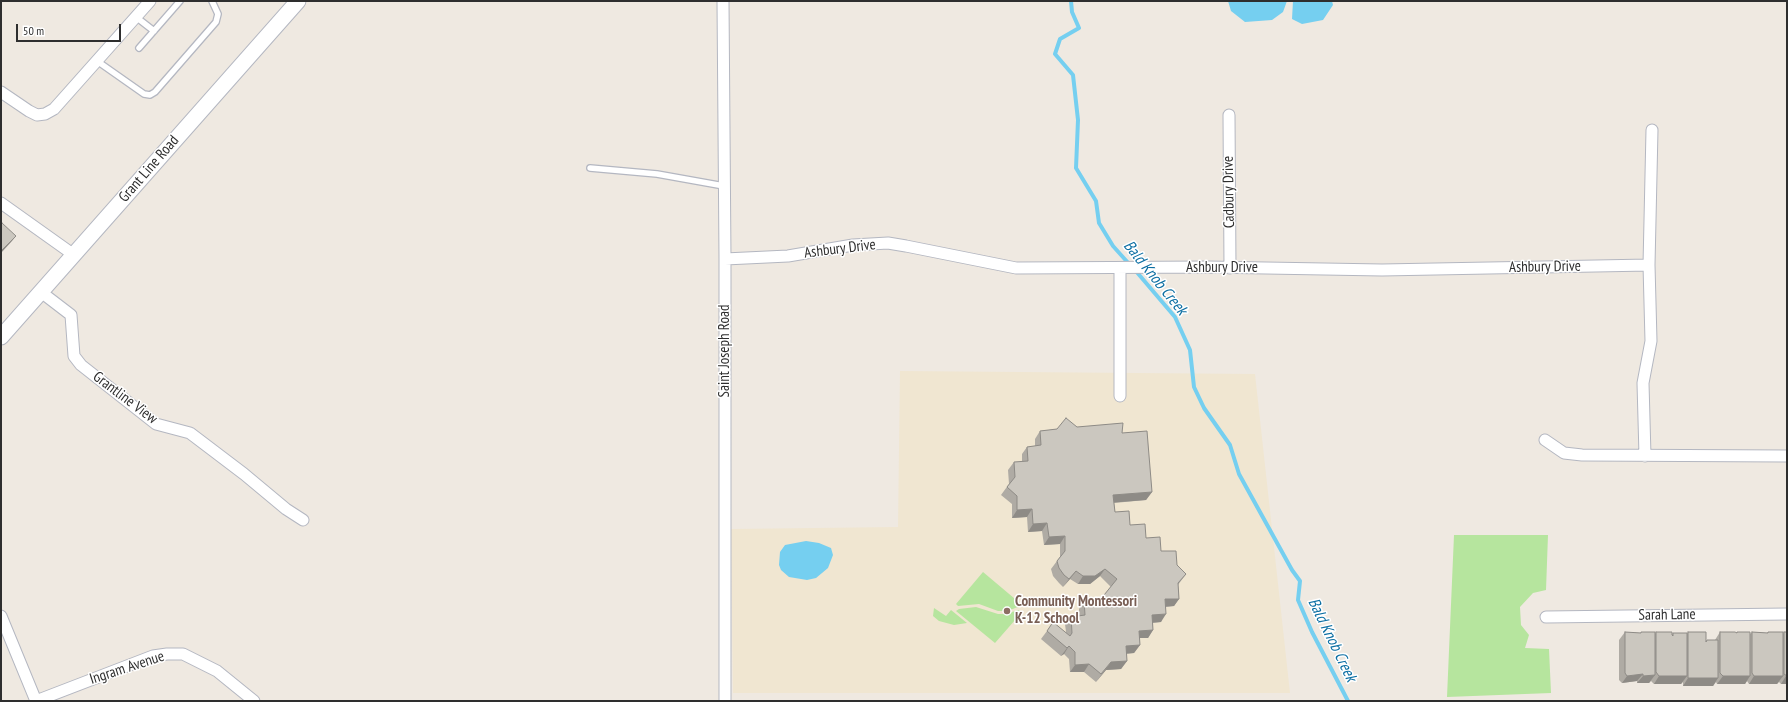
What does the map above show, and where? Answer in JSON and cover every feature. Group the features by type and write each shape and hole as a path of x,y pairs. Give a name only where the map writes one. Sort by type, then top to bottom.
{"main road":[{"name":"Grant Line Road","path":"1,337 298,1"}],"street":[{"path":"1,92 37,115 45,114 54,109 150,1"},
{"name":"Saint Joseph Road","path":"723,1 725,259 725,701"},
{"name":"Cadbury Drive","path":"1229,115 1230,268"},
{"path":"1644,456 1643,383 1651,341 1650,265 1652,130"},
{"path":"1,203 74,255"},
{"name":"Ashbury Drive","path":"725,259 775,257 853,245 888,244 914,247 1016,268 1382,270 1650,265"},
{"path":"1120,396 1121,269"},
{"name":"Grantline View","path":"41,292 71,315 74,356 81,365 156,424 190,433 244,474 286,509 304,520"},
{"path":"1545,440 1556,448 1570,455 1787,456"},
{"name":"Sarah Lane","path":"1546,617 1787,614"},
{"path":"1,616 36,701"},
{"name":"Ingram Avenue","path":"36,701 153,656 184,654 217,671 254,701"}],"lane":[{"path":"139,48 180,1"},
{"path":"97,61 144,94 150,95 155,92 216,22 218,14 212,1"},
{"path":"136,17 154,31"},
{"path":"590,168 657,174 724,186"}],"shaded area":[{"name":"Community Montessori K-12 School","path":"900,371 1255,374 1290,693 733,693 731,529 898,527"}],"green space":[{"path":"1454,535 1548,535 1546,590 1533,593 1520,607 1521,625 1529,635 1525,648 1549,649 1551,693 1447,697"},
{"path":"983,572 1021,604 1020,606 1008,611 998,611 979,604 958,606 956,604"},
{"path":"976,607 998,614 1006,614 1018,610 1022,612 995,643 956,611 959,609"},
{"path":"934,608 946,616 951,610 967,623 954,625 939,621 933,616"}],"water":[{"path":"1228,1 1287,1 1283,12 1272,20 1245,22 1231,11"},
{"path":"1293,1 1332,1 1333,5 1323,20 1302,24 1292,19"},
{"path":"806,541 819,543 831,548 833,555 828,568 816,578 807,580 789,577 781,570 779,565 780,552 785,545"}],"building":[{"path":"2,223 16,236 1,251 1,224"},
{"path":"1066,418 1077,427 1123,423 1122,433 1147,431 1152,492 1113,495 1115,512 1129,511 1130,525 1145,524 1146,538 1160,537 1161,551 1176,551 1177,565 1186,574 1178,583 1179,599 1165,599 1166,614 1152,615 1153,630 1139,631 1140,645 1126,646 1127,661 1111,662 1101,674 1089,664 1075,665 1075,652 1069,646 1067,648 1047,631 1053,622 1070,636 1072,633 1071,617 1085,615 1084,601 1100,600 1117,579 1105,569 1095,576 1083,576 1076,571 1069,579 1064,575 1059,568 1057,561 1065,551 1065,536 1049,537 1047,523 1033,524 1032,509 1017,510 1017,496 1007,487 1015,477 1014,462 1028,461 1027,447 1041,445 1040,431 1057,429"},
{"path":"1625,632 1655,632 1655,675 1643,676 1643,674 1627,676 1625,673"},
{"path":"1656,632 1672,632 1673,636 1673,633 1687,633 1687,676 1659,676 1656,672"},
{"path":"1688,632 1706,632 1706,642 1707,640 1718,640 1718,678 1688,678"},
{"path":"1720,632 1750,632 1750,676 1723,676 1720,673"},
{"path":"1752,632 1783,632 1783,676 1754,676 1752,673"},
{"path":"1784,632 1787,632 1787,676 1784,674"}],"waterway":[{"name":"Bald Knob Creek","path":"1071,1 1072,12 1079,28 1060,39 1055,54 1073,75 1078,120 1076,168 1096,201 1099,223 1113,246 1130,265"},
{"name":"Bald Knob Creek","path":"1135,270 1175,317 1190,350 1194,387 1204,408 1230,445 1239,474 1292,570 1300,581 1298,600 1312,632 1348,701"}],"place":[{"name":"Community Montessori K-12 School","path":"1007,611"}]}
